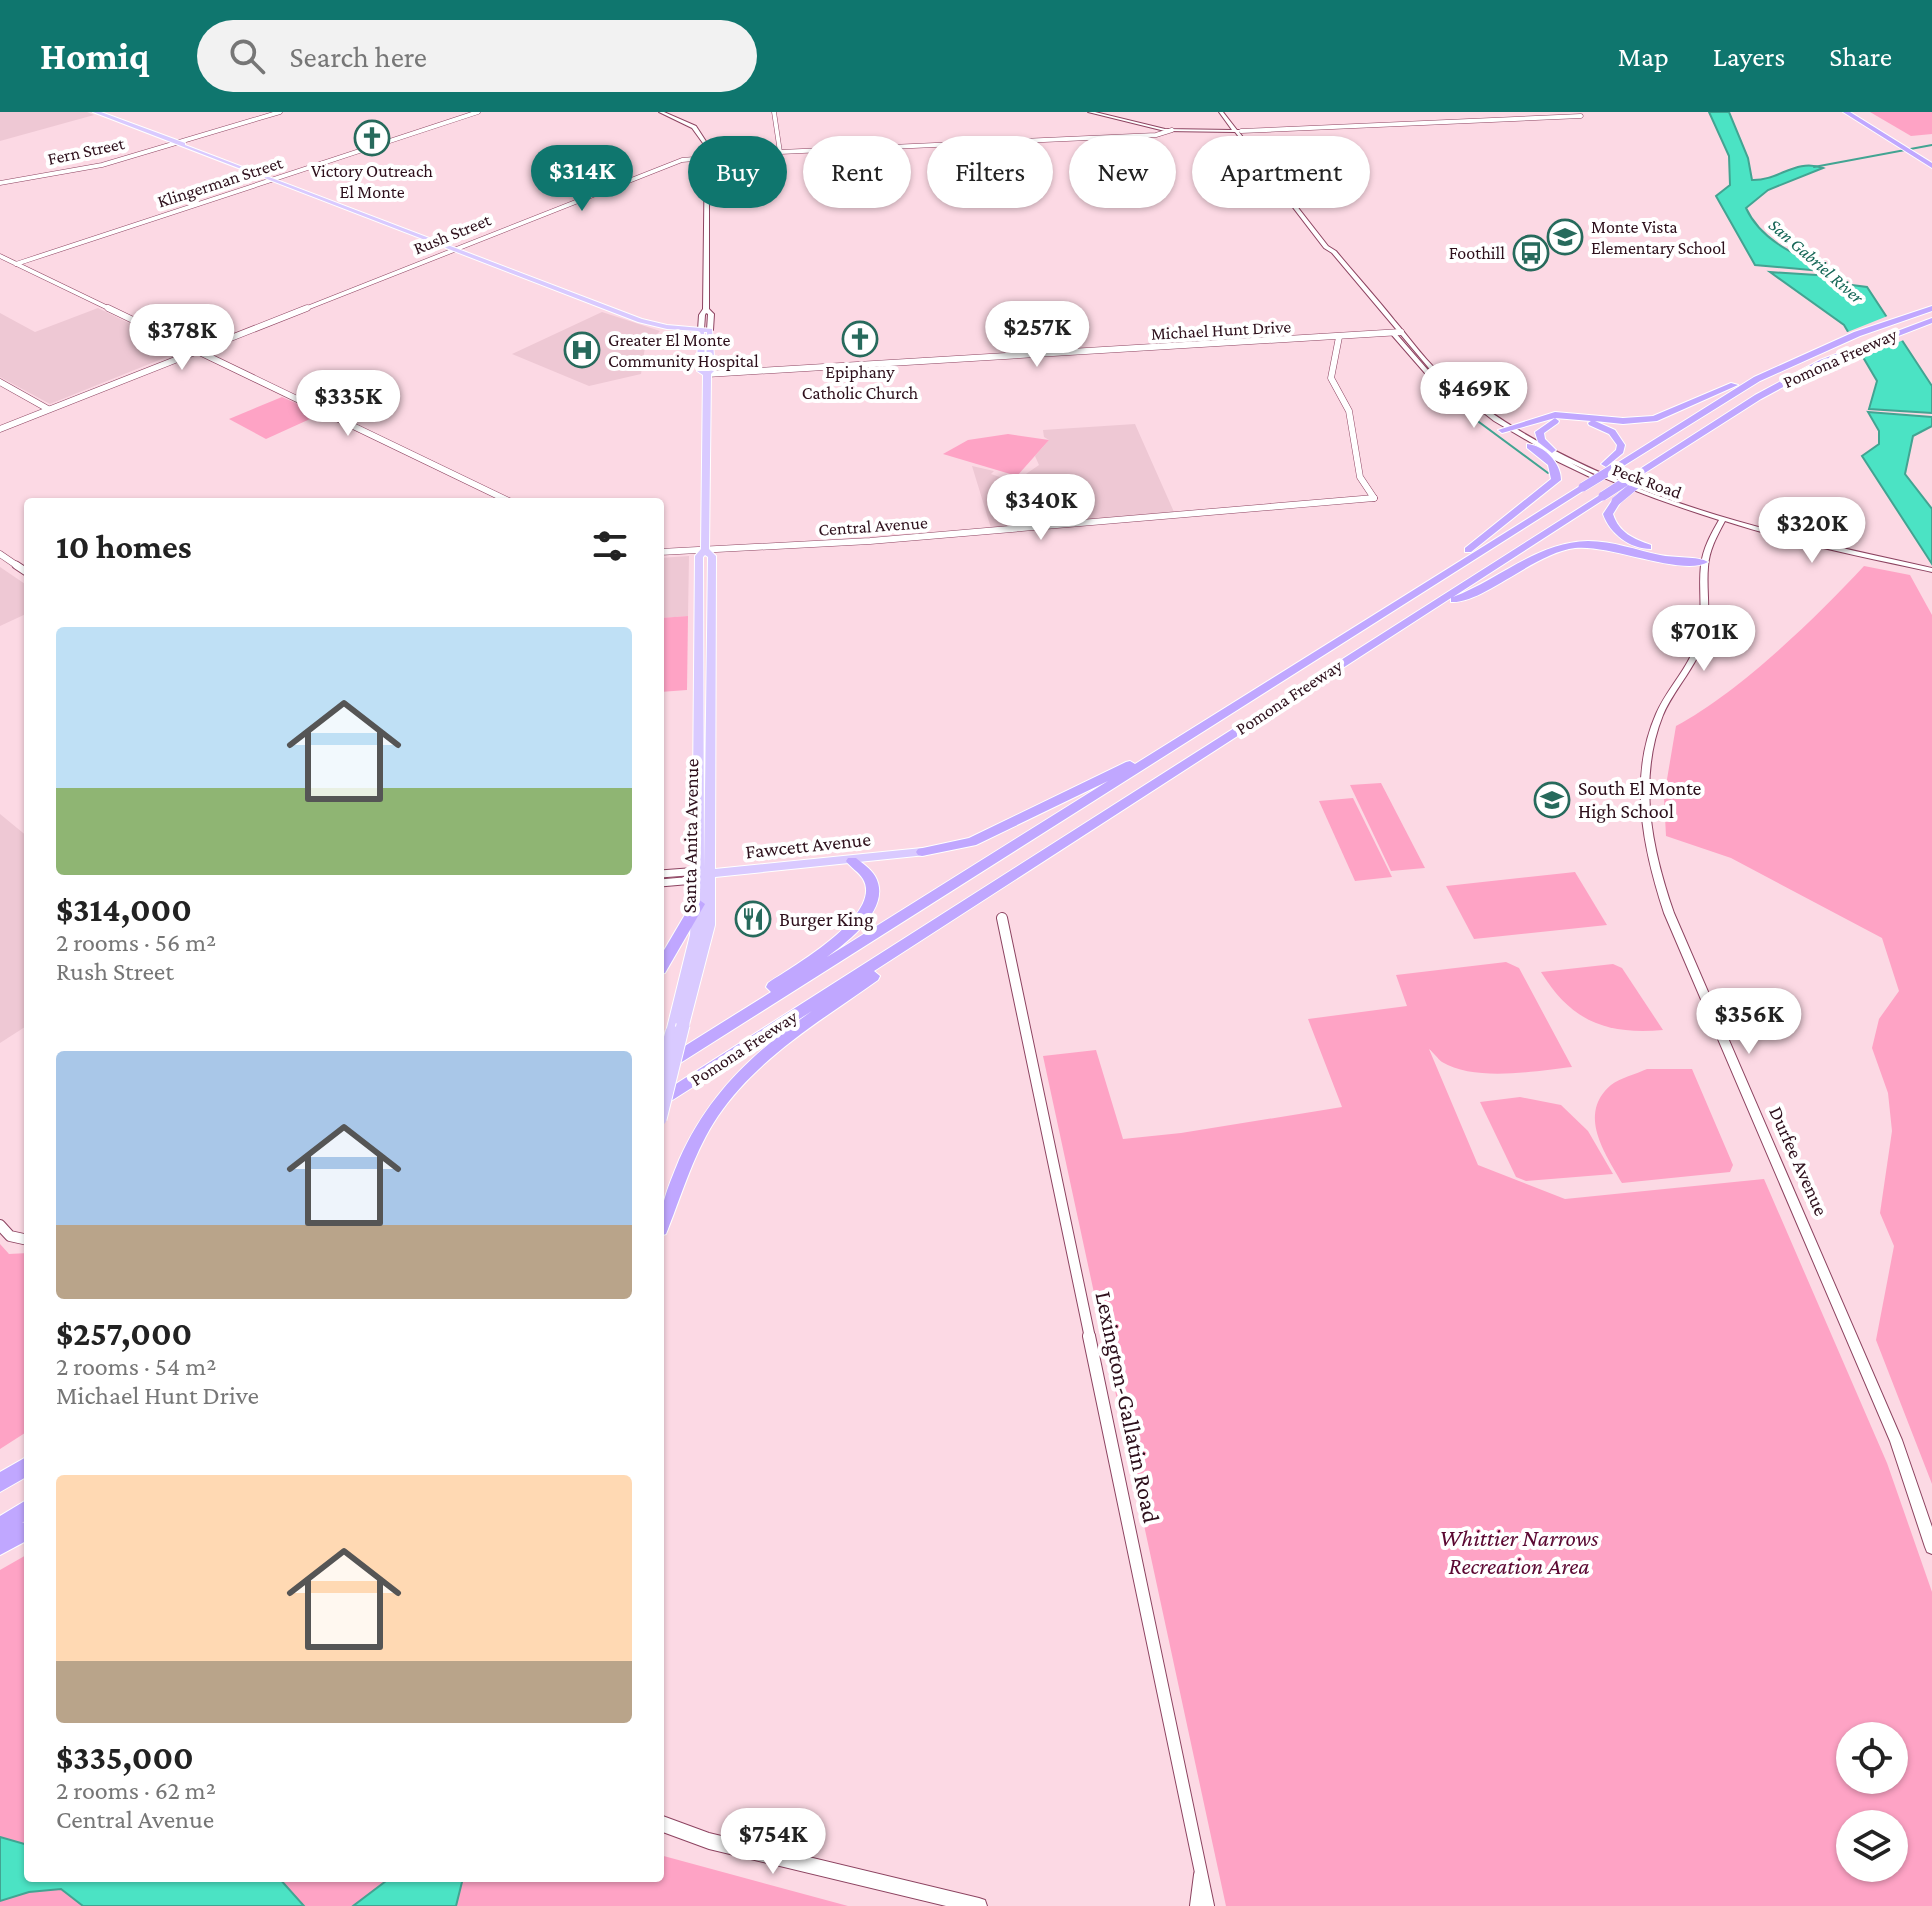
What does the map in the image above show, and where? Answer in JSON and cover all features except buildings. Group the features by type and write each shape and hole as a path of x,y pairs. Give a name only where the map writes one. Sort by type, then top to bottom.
{"highway":[{"path":"1851,112 1927,161"},
{"name":"Pomona Freeway","path":"664,1066 1407,599 1583,487 1610,466 1757,379 1932,308"},
{"name":"Pomona Freeway","path":"664,1100 1597,499 1638,477 1685,441 1802,373 1848,351 1915,326 1932,323"},
{"path":"1506,429 1547,416 1623,421 1654,419 1733,385 1757,379"},
{"path":"1552,450 1541,440 1539,432 1542,427 1563,420 1588,422 1612,432 1621,445 1610,466"},
{"path":"1407,599 1556,480 1553,464 1530,446"},
{"path":"1638,477 1616,501 1608,514 1609,521 1624,537 1703,562"},
{"path":"1431,606 1460,598 1548,552 1575,545 1611,546 1688,564 1703,562"},
{"path":"922,852 972,842 1113,771 1153,758"},
{"path":"679,1057 850,930 869,911 874,897 872,880 867,870 852,861"},
{"path":"664,1220 705,1124 746,1073 793,1034 992,890"},
{"path":"664,962 698,904"},
{"path":"0,1483 24,1468"},
{"path":"0,1527 24,1511"},
{"path":"0,1546 24,1532"}],"main road":[{"path":"96,112 175,145 661,327 705,330 702,315 706,309 707,208"},
{"path":"661,112 684,120 702,136"},
{"path":"1090,112 1172,130 1237,131"},
{"path":"1223,112 1326,247 1334,252 1369,296 1367,300 1397,333"},
{"path":"1148,126 1156,131 1151,135"},
{"name":"Santa Anita Avenue","path":"664,1067 709,925 704,874 699,712 699,556 705,550 707,374 701,371 705,330"},
{"name":"Peck Road","path":"1397,333 1436,383 1530,446 1605,483 1809,548 1932,572"},
{"name":"Peck Road","path":"1506,429 1612,478 1721,521"},
{"name":"Durfee Avenue","path":"1721,521 1708,543 1703,562 1701,639 1691,663 1659,717 1646,766 1645,816 1651,853 1669,913 1896,1440 1932,1547"},
{"name":"Santa Anita Avenue","path":"664,1099 696,935 704,874 711,712 712,556 705,550"},
{"path":"699,712 711,712"},
{"name":"Fawcett Avenue","path":"704,874 922,852"},
{"path":"664,1824 709,1841 979,1906"}],"street":[{"name":"Fern Street","path":"0,183 91,168 280,112"},
{"name":"Klingerman Street","path":"16,264 478,112"},
{"path":"774,112 778,136"},
{"path":"1237,131 1579,114"},
{"name":"Rush Street","path":"787,152 1151,135 1172,130"},
{"name":"Rush Street","path":"0,429 659,167 688,160"},
{"path":"0,256 503,498"},
{"name":"Michael Hunt Drive","path":"707,374 1397,333"},
{"name":"Central Avenue","path":"664,552 894,540 1374,498 1362,483 1354,459 1347,406 1331,379 1333,360 1340,346 1339,337"},
{"path":"0,382 48,409"},
{"path":"0,554 24,570"},
{"path":"664,878 683,881 704,874"},
{"name":"Lexington-Gallatin Road","path":"1002,918 1208,1906"},
{"path":"0,1225 10,1236 24,1239"},
{"path":"1196,1906 1201,1868"}],"shaded area":[{"path":"0,112 87,112 94,115 0,141"},
{"path":"1709,112 1729,112 1748,158 1752,180 1804,166 1823,168 1768,190 1746,208 1772,240 1833,272 1755,265 1716,196 1730,185 1729,156"},
{"path":"1770,272 1832,276 1844,284 1867,287 1932,386 1932,413 1869,409 1877,381 1844,325"},
{"path":"98,308 184,350 50,404 0,377 0,313 35,332"},
{"name":"Greater El Monte Community Hospital","path":"602,312 660,331 645,347 641,374 589,386 512,354"},
{"path":"1868,412 1932,417 1932,426 1913,436 1905,474 1932,509 1932,564 1862,456 1879,444 1879,431"},
{"path":"1135,424 1174,512 991,528 972,466 994,471 991,474 1014,482 1039,465 1035,456 1049,440 1044,437 1043,430"},
{"path":"689,556 688,616 664,618 664,558"},
{"path":"0,567 24,583 24,615 0,626"},
{"path":"0,814 24,834 24,1028 0,1043"},
{"path":"0,1837 24,1844 24,1882 283,1882 304,1906 83,1906 61,1889 29,1892 0,1901"},
{"path":"385,1882 462,1882 456,1906 353,1906"}],"green space":[{"path":"1870,112 1932,112 1932,134 1911,136"},
{"path":"282,397 321,414 266,439 229,419"},
{"path":"1008,434 1049,440 1017,476 943,454 968,440"},
{"path":"1864,566 1910,575 1932,615 1932,1484 1876,1340 1894,1246 1880,1213 1892,1131 1888,1093 1872,1048 1879,1019 1899,991 1882,938 1731,858 1666,836 1664,797 1676,726 1750,675 1800,631"},
{"path":"688,616 687,690 664,692 664,618"},
{"path":"1381,783 1425,868 1391,871 1350,785"},
{"path":"1353,798 1392,877 1355,881 1319,801"},
{"path":"1575,872 1607,925 1474,939 1446,886"},
{"name":"Whittier Narrows Recreation Area","path":"1506,962 1519,968 1572,1067 1506,1074 1471,1072 1442,1062 1429,1049 1478,1165 1565,1199 1764,1179 1887,1463 1932,1592 1932,1906 1226,1906 1043,1056 1096,1050 1123,1139 1181,1133 1342,1107 1308,1019 1407,1006 1396,975"},
{"path":"1613,964 1622,968 1663,1030 1624,1030 1592,1021 1565,1002 1541,972"},
{"path":"1647,1069 1692,1069 1733,1165 1730,1172 1622,1183 1597,1134 1596,1108 1611,1085"},
{"path":"1520,1097 1561,1105 1588,1131 1613,1174 1526,1181 1516,1177 1480,1102"},
{"path":"0,1244 9,1254 24,1253 24,1434 0,1449"},
{"path":"24,1556 24,1882 664,1882 664,1856 848,1906 0,1906 0,1570"}],"pier":[{"path":"1890,315 1906,339 1860,358 1845,333"}],"waterway":[{"path":"1814,167 1932,145"},
{"path":"1441,394 1548,473"}],"place":[{"name":"Victory Outreach El Monte","path":"372,138"},
{"name":"Monte Vista Elementary School","path":"1565,237"},
{"name":"Foothill","path":"1531,253"},
{"name":"Epiphany Catholic Church","path":"860,339"},
{"name":"Greater El Monte Community Hospital","path":"582,350"},
{"name":"South El Monte High School","path":"1552,800"},
{"name":"Burger King","path":"753,919"}],"water label":[{"name":"San Gabriel River","path":"1816,261"}]}
